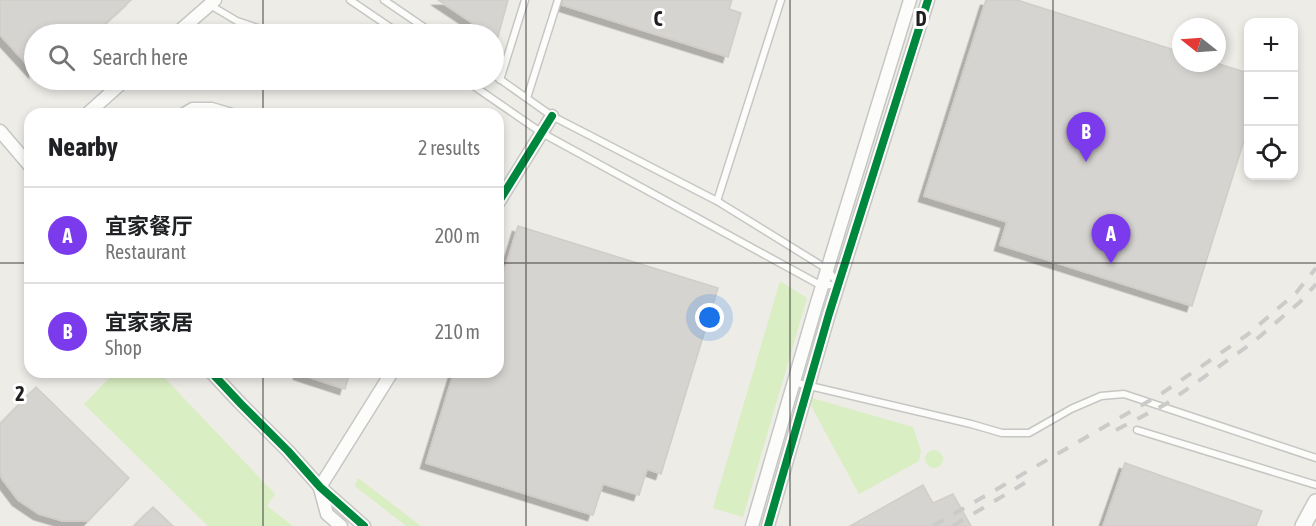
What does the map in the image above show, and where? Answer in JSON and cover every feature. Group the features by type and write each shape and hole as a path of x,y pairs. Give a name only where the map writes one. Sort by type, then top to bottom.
{"street":[{"path":"752,526 793,382 910,0"},
{"path":"768,526 838,284 928,0"},
{"path":"187,24 212,2"},
{"path":"94,108 115,90"},
{"path":"504,193 552,116"},
{"path":"0,131 24,158"},
{"path":"216,378 320,487 364,526"},
{"path":"341,526 327,514 320,487 388,378"},
{"path":"1303,526 1316,502"}],"lane":[{"path":"350,0 385,24"},
{"path":"384,0 419,24"},
{"path":"504,67 525,0"},
{"path":"527,98 558,0"},
{"path":"717,201 781,0"},
{"path":"212,2 237,21 246,24"},
{"path":"480,90 542,133 822,286 838,284 827,269 717,201 552,116 504,83"},
{"path":"188,108 212,106 219,108"},
{"path":"793,382 1002,433 1029,433 1071,409 1101,396 1124,394 1316,458"},
{"path":"1137,430 1316,485"}],"green space":[{"path":"780,281 807,298 743,517 713,508"},
{"path":"109,378 165,378 275,494 267,506 293,526 208,526 84,404"},
{"path":"812,398 913,427 921,451 919,461 859,494 810,404"},
{"path":"930,450 938,450 943,455 941,466 930,468 925,463 925,455"},
{"path":"358,478 421,526 406,526 355,486"}],"building":[{"path":"0,0 131,0 105,24 24,24 24,61 0,35"},
{"path":"438,0 508,0 501,24 474,24"},
{"path":"563,0 732,0 729,9 741,13 728,57 562,5"},
{"path":"986,0 1017,0 1172,49 1172,72 1226,72 1226,66 1244,72 1244,141 1192,306 1000,245 1007,222 924,196"},
{"path":"518,226 718,288 661,474 647,469 639,495 603,484 593,515 426,463 452,378 504,378 504,272"},
{"path":"311,378 348,378 345,389"},
{"path":"36,387 129,478 88,521 63,521 39,514 18,500 2,479 0,424"},
{"path":"1125,463 1262,511 1256,526 1103,526"},
{"path":"923,485 933,503 953,494 971,526 850,526"},
{"path":"153,507 173,526 134,526"}],"railway":[{"path":"933,526 1161,394 1247,335 1296,293 1316,268"},
{"path":"1116,430 1166,404 1252,343 1300,302 1316,284"},
{"path":"953,526 1033,478"}],"cycle path":[{"path":"768,526 829,314 928,0"},
{"path":"504,193 552,116"},
{"path":"217,378 320,487 364,526"}],"place":[{"name":"宜家家居","path":"1086,162"},
{"name":"宜家餐厅","path":"1111,264"}]}
